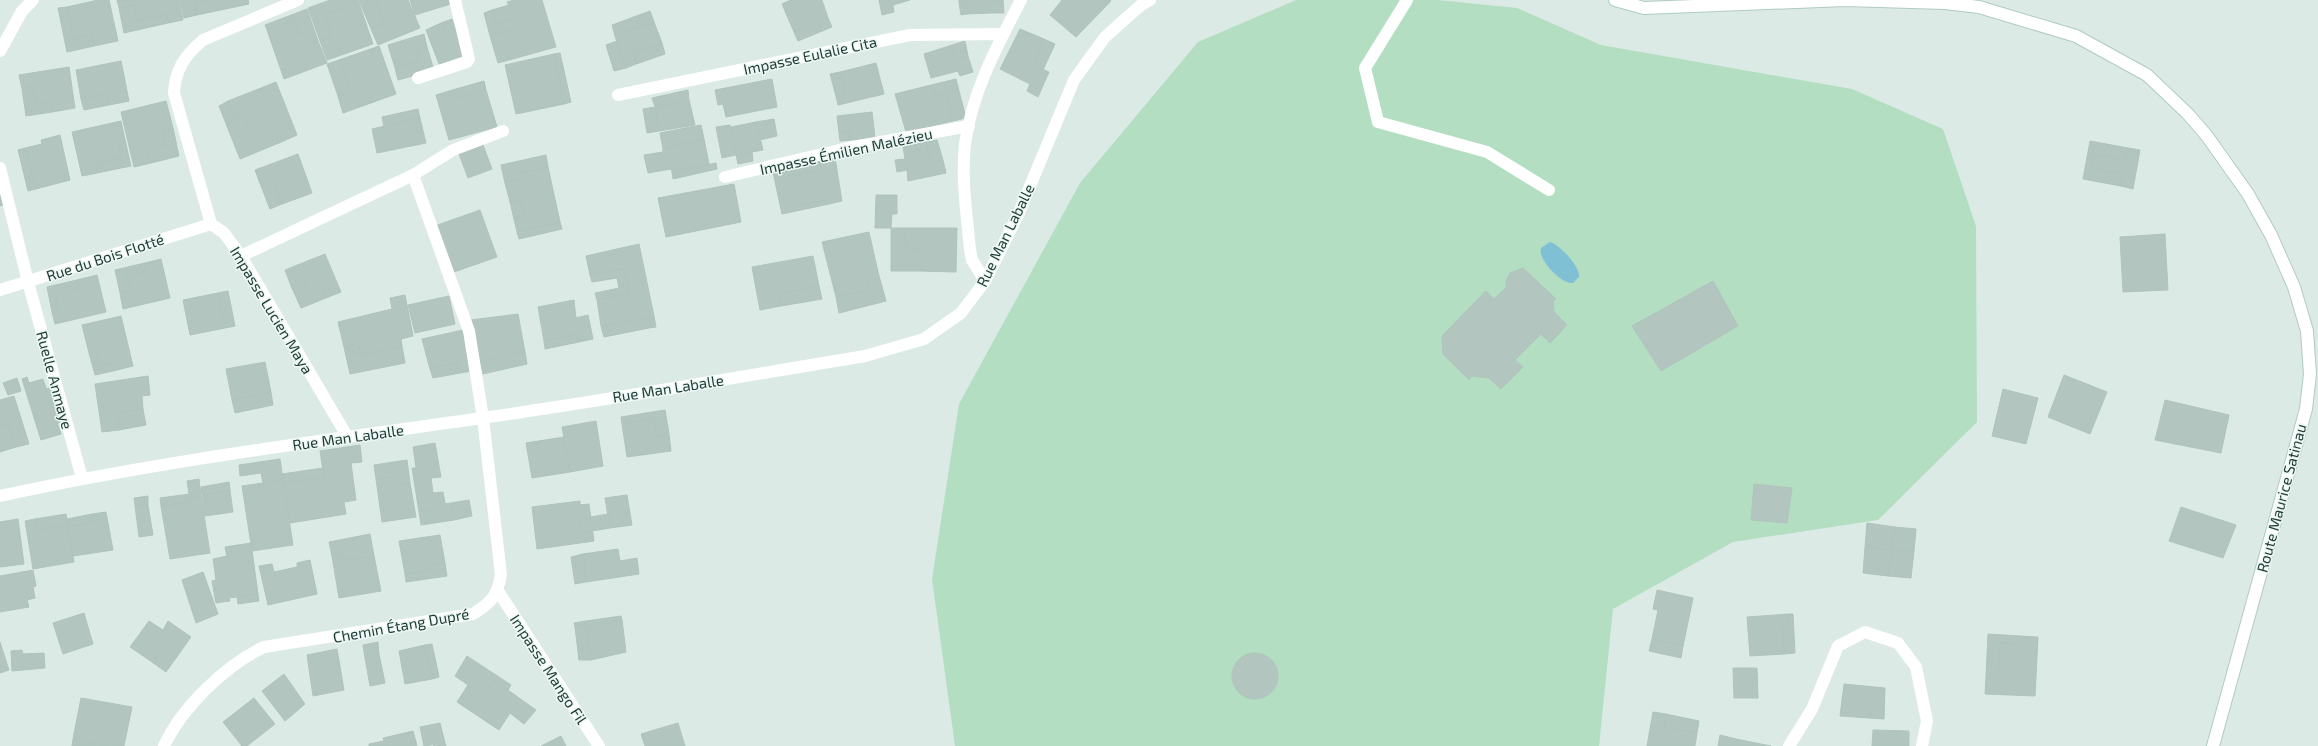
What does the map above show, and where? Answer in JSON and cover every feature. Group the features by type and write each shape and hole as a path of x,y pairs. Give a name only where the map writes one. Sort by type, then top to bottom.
{"street":[{"path":"0,51 22,11 33,0"},
{"path":"211,224 174,93 175,78 191,50 203,40 298,0"},
{"path":"418,78 467,62 469,59 455,0"},
{"path":"985,281 972,260 970,250 964,165 968,126 974,99 1020,0"},
{"name":"Rue Man Laballe","path":"0,496 82,478 346,436 483,418 865,356 924,339 961,313 985,281 1018,215 1074,80 1105,37 1140,5 1150,0"},
{"path":"1408,0 1365,68 1378,122 1487,152 1549,190"},
{"name":"Route Maurice Satinau","path":"1615,0 1644,8 1845,0 1933,0 1979,7 2076,36 2147,75 2188,114 2248,194 2271,235 2294,286 2306,331 2310,374 2306,409 2213,746"},
{"name":"Impasse Eulalie Cita","path":"618,95 910,35 1003,34"},
{"name":"Impasse Émilien Malézieu","path":"725,177 848,148 968,126"},
{"path":"241,256 414,175 453,150 503,131"},
{"name":"Ruelle Anmaye","path":"0,168 28,282 82,478"},
{"path":"414,175 469,331 483,418 501,575 498,591"},
{"name":"Impasse Lucien Maya","path":"211,224 224,233 241,256 346,436"},
{"name":"Rue du Bois Flotté","path":"0,290 211,224"},
{"name":"Chemin Étang Dupré","path":"164,746 169,735 194,701 245,656 264,647 473,614 486,606 498,591"},
{"name":"Impasse Mango Fil","path":"498,591 599,746"},
{"path":"1789,746 1812,709 1838,646 1865,632 1898,643 1916,667 1927,720 1922,746"}],"green space":[{"path":"1296,0 1438,0 1517,8 1601,45 1852,89 1943,129 1976,226 1977,422 1878,520 1733,542 1613,609 1599,746 955,746 932,579 959,404 1080,183 1198,42"}],"water":[{"path":"1550,242 1564,251 1576,267 1579,277 1573,283 1568,283 1557,276 1546,264 1541,253 1541,248"}],"building":[{"path":"98,0 109,0 118,41 94,46 92,35 73,39 67,7"},
{"path":"117,0 179,0 183,20 168,23 166,15 137,20 134,5 119,8"},
{"path":"180,0 208,0 195,3 197,15 184,18"},
{"path":"208,0 248,0 249,4 197,15 195,3"},
{"path":"330,0 340,0 343,8 324,15 331,37 320,41 308,8"},
{"path":"340,0 358,0 373,44 327,60 320,41 331,37 324,15 343,8"},
{"path":"359,0 376,0 385,23 371,29"},
{"path":"376,0 408,0 420,28 378,45 371,29 385,23"},
{"path":"410,0 453,0 454,3 415,15"},
{"path":"514,0 542,0 556,47 498,63 490,36 517,28 514,18 496,24 492,10 509,5 507,2"},
{"path":"791,0 822,0 828,18 794,32 782,4"},
{"path":"879,0 892,0 894,12 882,15"},
{"path":"892,0 910,0 893,5"},
{"path":"959,0 996,0 996,2 991,3 991,13 967,14 967,2 959,3"},
{"path":"996,0 1003,0 1004,13 991,13 991,3 996,2"},
{"path":"1062,0 1111,1 1076,37 1050,15"},
{"path":"967,2 967,14 961,15 959,3"},
{"path":"134,5 137,20 166,15 168,23 124,33 119,8"},
{"path":"67,7 73,39 92,35 94,46 67,52 58,8"},
{"path":"307,9 318,41 309,44 305,32 299,34 294,20 267,30 265,25"},
{"path":"492,10 496,24 514,18 517,28 490,36 484,13"},
{"path":"650,11 654,22 615,36 612,25"},
{"path":"828,18 832,27 798,41 794,32"},
{"path":"452,19 457,33 446,37 441,23"},
{"path":"294,20 299,34 305,32 309,44 318,41 327,63 284,79 267,30"},
{"path":"654,22 662,43 634,53 636,64 626,68 615,36"},
{"path":"441,23 446,37 457,33 465,55 439,64 426,30"},
{"path":"1020,29 1044,39 1033,65 1049,72 1038,97 1027,91 1030,84 1000,69"},
{"path":"424,34 427,47 416,50 419,61 395,68 388,45"},
{"path":"1044,39 1055,44 1043,70 1033,65"},
{"path":"617,41 626,68 614,71 606,45"},
{"path":"965,41 968,56 956,60 952,45"},
{"path":"662,43 665,54 636,64 634,53"},
{"path":"952,45 956,60 968,56 973,72 960,76 958,71 931,78 924,54"},
{"path":"379,46 396,94 343,113 338,96 350,92 339,60"},
{"path":"427,47 434,70 398,80 395,68 419,61 416,50"},
{"path":"560,53 571,102 564,104 554,54"},
{"path":"554,54 564,104 516,114 505,65"},
{"path":"339,60 350,92 338,96 327,64"},
{"path":"121,61 129,101 109,105 107,94 81,99 76,70"},
{"path":"876,63 884,94 838,105 836,96 845,93 840,72"},
{"path":"69,67 75,108 52,112 50,102 36,104 33,87 22,89 19,75"},
{"path":"840,72 845,93 836,96 830,74"},
{"path":"772,79 777,107 726,117 723,104 718,105 715,90"},
{"path":"956,79 966,118 953,121 946,94 935,96 931,85"},
{"path":"484,81 486,90 452,100 449,91"},
{"path":"276,82 297,135 279,143 275,133 254,141 244,115 235,119 228,101"},
{"path":"931,85 935,96 946,94 953,121 906,132 895,94"},
{"path":"33,87 36,104 50,102 52,112 26,116 22,89"},
{"path":"486,90 497,127 449,140 436,95 449,91 452,100"},
{"path":"688,90 689,100 655,107 652,98"},
{"path":"107,94 109,105 84,110 81,99"},
{"path":"689,100 695,125 659,131 655,107"},
{"path":"166,101 173,128 163,131 166,145 147,149 151,163 134,167 121,112"},
{"path":"228,101 235,119 244,115 254,141 275,133 279,143 240,159 219,106"},
{"path":"655,107 659,131 647,133 643,109"},
{"path":"418,109 420,118 384,127 382,117"},
{"path":"872,112 875,137 851,140 850,132 839,133 837,116"},
{"path":"420,118 426,143 377,153 372,129"},
{"path":"774,119 777,136 760,140 756,122"},
{"path":"121,121 126,144 118,145 121,158 96,164 97,173 82,176 72,132"},
{"path":"756,122 763,150 736,155 731,127"},
{"path":"701,125 704,139 663,149 660,133"},
{"path":"730,125 736,155 722,158 716,127"},
{"path":"173,128 179,156 151,163 147,149 166,145 163,131"},
{"path":"850,132 851,140 840,141 839,133"},
{"path":"60,135 70,180 36,189 25,148 42,144 41,140"},
{"path":"704,139 709,164 672,172 671,169 648,173 644,155 663,152 663,149"},
{"path":"937,140 943,160 931,164 926,142"},
{"path":"2090,141 2128,148 2126,160 2093,154 2091,168 2124,174 2121,186 2083,179"},
{"path":"926,142 931,164 943,160 946,173 908,181 907,170 897,172 895,160 905,159 903,147"},
{"path":"126,144 131,166 97,173 96,164 121,158 118,145"},
{"path":"483,145 492,169 468,178 459,154"},
{"path":"25,148 36,189 28,191 18,150"},
{"path":"2128,148 2140,150 2133,189 2121,186 2124,174 2091,168 2093,154 2126,160"},
{"path":"752,152 753,161 738,164 736,155"},
{"path":"298,154 312,193 282,204 274,182 261,186 255,170"},
{"path":"546,155 548,167 520,173 521,179 505,183 501,165"},
{"path":"835,158 842,201 829,204 828,200 796,206 796,211 782,214 773,172 788,169 789,176 821,170 820,161"},
{"path":"820,161 821,170 789,176 788,169"},
{"path":"716,163 717,169 673,179 672,172"},
{"path":"548,167 560,222 517,232 514,219 525,216 521,200 510,202 505,183 521,179 520,173"},
{"path":"274,182 282,204 270,209 261,186"},
{"path":"734,184 741,222 666,237 658,198"},
{"path":"0,195 3,205 0,206"},
{"path":"876,195 897,195 897,214 892,214 891,228 875,228"},
{"path":"521,200 525,216 514,219 510,202"},
{"path":"828,200 829,204 796,211 796,206"},
{"path":"480,210 497,257 451,273 435,226"},
{"path":"560,222 562,229 519,239 517,232"},
{"path":"891,228 905,228 906,248 920,249 920,271 891,271"},
{"path":"905,228 957,228 956,272 920,271 920,249 906,248"},
{"path":"869,232 878,272 866,276 869,290 836,297 822,242"},
{"path":"2165,234 2168,290 2123,292 2120,237"},
{"path":"639,244 654,316 601,326 597,300 629,293 624,269 590,275 586,256"},
{"path":"325,254 341,292 326,298 322,288 309,293 304,281 291,286 285,270"},
{"path":"813,256 819,286 779,294 781,306 760,310 752,267"},
{"path":"161,259 170,298 123,309 120,293 130,291 126,276 147,271 145,263"},
{"path":"145,263 147,271 126,276 130,291 120,293 115,270"},
{"path":"1523,268 1556,299 1553,302 1554,312 1567,325 1550,343 1541,334 1515,360 1523,367 1501,389 1489,378 1472,376 1469,380 1443,354 1442,336 1486,291 1494,299 1506,288 1506,281 1510,273"},
{"path":"624,269 629,293 597,300 595,293 619,288 617,278 592,282 590,275"},
{"path":"878,272 886,301 839,313 836,297 869,290 866,276"},
{"path":"97,275 106,312 55,324 52,312 59,310 55,294 79,288 77,280"},
{"path":"77,280 79,288 55,294 59,310 52,312 47,287"},
{"path":"304,281 309,293 322,288 326,298 301,308 291,286"},
{"path":"1713,281 1738,326 1661,371 1632,326"},
{"path":"819,286 822,299 781,306 779,294"},
{"path":"228,291 235,326 225,328 218,293"},
{"path":"218,293 225,328 190,335 183,300"},
{"path":"405,295 413,336 401,339 402,346 360,355 358,344 344,347 338,322 392,309 390,298"},
{"path":"449,296 455,324 415,333 408,305"},
{"path":"574,300 576,318 588,315 593,339 579,342 577,335 544,341 538,307"},
{"path":"518,314 525,352 480,361 471,320"},
{"path":"121,316 133,366 113,371 111,363 100,366 96,352 89,353 82,325"},
{"path":"654,316 656,327 649,328 647,318"},
{"path":"647,318 649,328 604,337 601,326"},
{"path":"463,330 472,371 460,373 458,362 430,369 422,339"},
{"path":"577,335 579,342 545,349 544,341"},
{"path":"358,344 360,355 344,347"},
{"path":"402,346 405,363 350,374 344,347 360,355"},
{"path":"96,352 100,366 111,363 113,371 95,375 89,353"},
{"path":"525,352 527,364 483,374 480,361"},
{"path":"265,362 271,392 232,400 226,369"},
{"path":"458,362 460,373 433,378 430,369"},
{"path":"2064,375 2107,392 2090,434 2048,417"},
{"path":"148,376 150,395 142,396 143,409 117,413 119,430 102,432 95,384"},
{"path":"27,377 29,383 43,379 61,434 41,440 22,379"},
{"path":"17,378 21,391 8,395 3,383"},
{"path":"52,387 63,422 57,423 46,389"},
{"path":"2003,389 2038,398 2026,444 1992,436"},
{"path":"271,392 273,405 235,413 232,400"},
{"path":"14,396 29,444 16,447 8,424 0,426 0,400"},
{"path":"2165,400 2229,415 2221,453 2155,440"},
{"path":"143,409 146,425 119,430 117,413"},
{"path":"665,410 669,434 657,436 654,418 622,424 621,417"},
{"path":"654,418 657,436 669,434 671,451 627,457 622,424"},
{"path":"596,421 603,466 570,472 562,427"},
{"path":"8,424 16,447 0,452 0,426"},
{"path":"564,437 570,472 532,478 526,443"},
{"path":"435,443 441,477 431,478 433,493 443,492 446,508 419,512 412,468 416,468 413,447"},
{"path":"360,445 362,462 351,463 356,500 344,502 346,514 290,523 284,483 324,477 320,451"},
{"path":"280,459 283,480 263,483 261,473 240,476 239,465"},
{"path":"407,460 410,483 397,485 396,476 376,479 374,465"},
{"path":"323,468 324,477 284,483 282,474"},
{"path":"396,476 397,485 410,483 416,517 382,522 376,479"},
{"path":"199,479 201,496 190,498 190,502 161,506 160,498 189,494 187,481"},
{"path":"283,480 293,545 252,551 242,486"},
{"path":"229,482 230,490 202,495 201,487"},
{"path":"1754,484 1792,488 1787,523 1751,520"},
{"path":"230,490 233,512 205,516 202,495"},
{"path":"627,495 632,525 610,528 605,498"},
{"path":"148,496 148,505 135,506 134,498"},
{"path":"201,496 210,553 170,559 161,506 190,502 190,498"},
{"path":"469,500 472,516 454,520 451,503"},
{"path":"580,501 580,505 589,504 594,541 537,549 532,507"},
{"path":"451,503 454,520 421,525 419,512 446,508 445,504"},
{"path":"148,505 153,535 139,537 135,506"},
{"path":"2181,507 2236,525 2223,558 2169,541"},
{"path":"106,512 113,550 73,556 68,527 94,522 92,514"},
{"path":"66,514 68,525 36,530 35,519"},
{"path":"92,514 94,522 68,527 67,519"},
{"path":"608,514 610,528 581,533 579,519"},
{"path":"18,519 24,564 0,567 0,522"},
{"path":"35,519 36,530 68,525 74,562 33,569 25,521"},
{"path":"1867,523 1895,527 1892,550 1865,547"},
{"path":"1895,527 1916,529 1914,551 1892,550"},
{"path":"370,534 374,556 341,560 340,555 332,556 329,542"},
{"path":"440,535 445,563 431,565 432,570 405,574 399,541"},
{"path":"251,543 258,594 229,598 230,601 216,603 212,581 216,580 213,559 227,556 225,547"},
{"path":"1865,547 1892,550 1888,576 1863,573"},
{"path":"618,549 620,561 637,558 639,574 586,582 583,554"},
{"path":"1892,550 1914,551 1911,578 1888,576"},
{"path":"583,554 586,582 575,584 571,557"},
{"path":"340,555 341,560 374,556 381,591 339,598 332,556"},
{"path":"310,560 317,594 268,605 259,566 272,564 274,572 297,567 297,563"},
{"path":"445,563 447,576 406,582 405,574 432,570 431,565"},
{"path":"33,570 36,586 33,587 35,598 27,600 29,607 0,612 0,576"},
{"path":"203,572 218,614 196,623 182,580"},
{"path":"1657,590 1693,598 1683,646 1652,639 1658,610 1653,609"},
{"path":"258,594 259,601 238,604 237,597"},
{"path":"84,613 93,644 63,654 53,623"},
{"path":"1789,614 1793,614 1795,653 1784,654 1782,627 1789,626"},
{"path":"1789,614 1789,626 1782,627 1784,654 1750,656 1747,617"},
{"path":"621,616 622,620 586,625 586,621"},
{"path":"622,620 626,652 591,660 586,625"},
{"path":"149,621 163,630 168,621 191,637 176,658 161,650 152,662 130,647"},
{"path":"586,621 586,625 575,627 574,623"},
{"path":"586,625 591,660 579,660 575,627"},
{"path":"1988,634 2020,636 2020,644 2000,643 1998,677 1986,677"},
{"path":"2020,636 2038,637 2035,696 1985,694 1986,677 1998,677 2000,643 2020,644"},
{"path":"1652,639 1683,646 1681,658 1649,651"},
{"path":"0,642 9,670 0,673"},
{"path":"378,642 379,654 365,658 363,645"},
{"path":"432,644 439,677 432,679 425,645"},
{"path":"425,645 432,679 405,684 399,651"},
{"path":"337,649 344,690 313,696 307,655"},
{"path":"22,650 23,654 44,653 45,668 12,671 11,651"},
{"path":"161,650 176,658 166,672 152,662"},
{"path":"1255,653 1268,657 1274,663 1278,676 1274,689 1268,695 1255,699 1242,695 1236,689 1232,676 1236,663 1242,657"},
{"path":"379,654 385,683 370,686 365,658"},
{"path":"467,656 499,677 469,710 457,702 468,685 455,676"},
{"path":"1733,668 1757,668 1758,698 1734,698"},
{"path":"284,674 305,704 285,721 262,691"},
{"path":"499,677 511,685 508,690 536,710 524,724 510,713 499,730 469,710"},
{"path":"1844,684 1885,688 1884,719 1840,716"},
{"path":"81,698 132,707 124,746 108,746 73,739"},
{"path":"254,698 275,724 247,746 242,746 223,722"},
{"path":"1653,712 1666,714 1664,727 1697,733 1695,746 1647,746"},
{"path":"1666,714 1699,721 1697,733 1664,727"},
{"path":"440,723 445,743 424,746 420,727"},
{"path":"678,723 685,746 645,746 641,734"},
{"path":"1873,730 1909,731 1909,746 1872,746"},
{"path":"413,731 416,742 399,746 385,746 383,738"},
{"path":"1720,735 1736,739 1734,746 1718,746"},
{"path":"561,736 566,746 541,746"},
{"path":"73,739 108,746 72,746"},
{"path":"1736,739 1771,746 1734,746"},
{"path":"384,741 385,746 369,746 369,744"},
{"path":"416,742 417,746 399,746"},
{"path":"445,743 446,746 433,746"}]}
